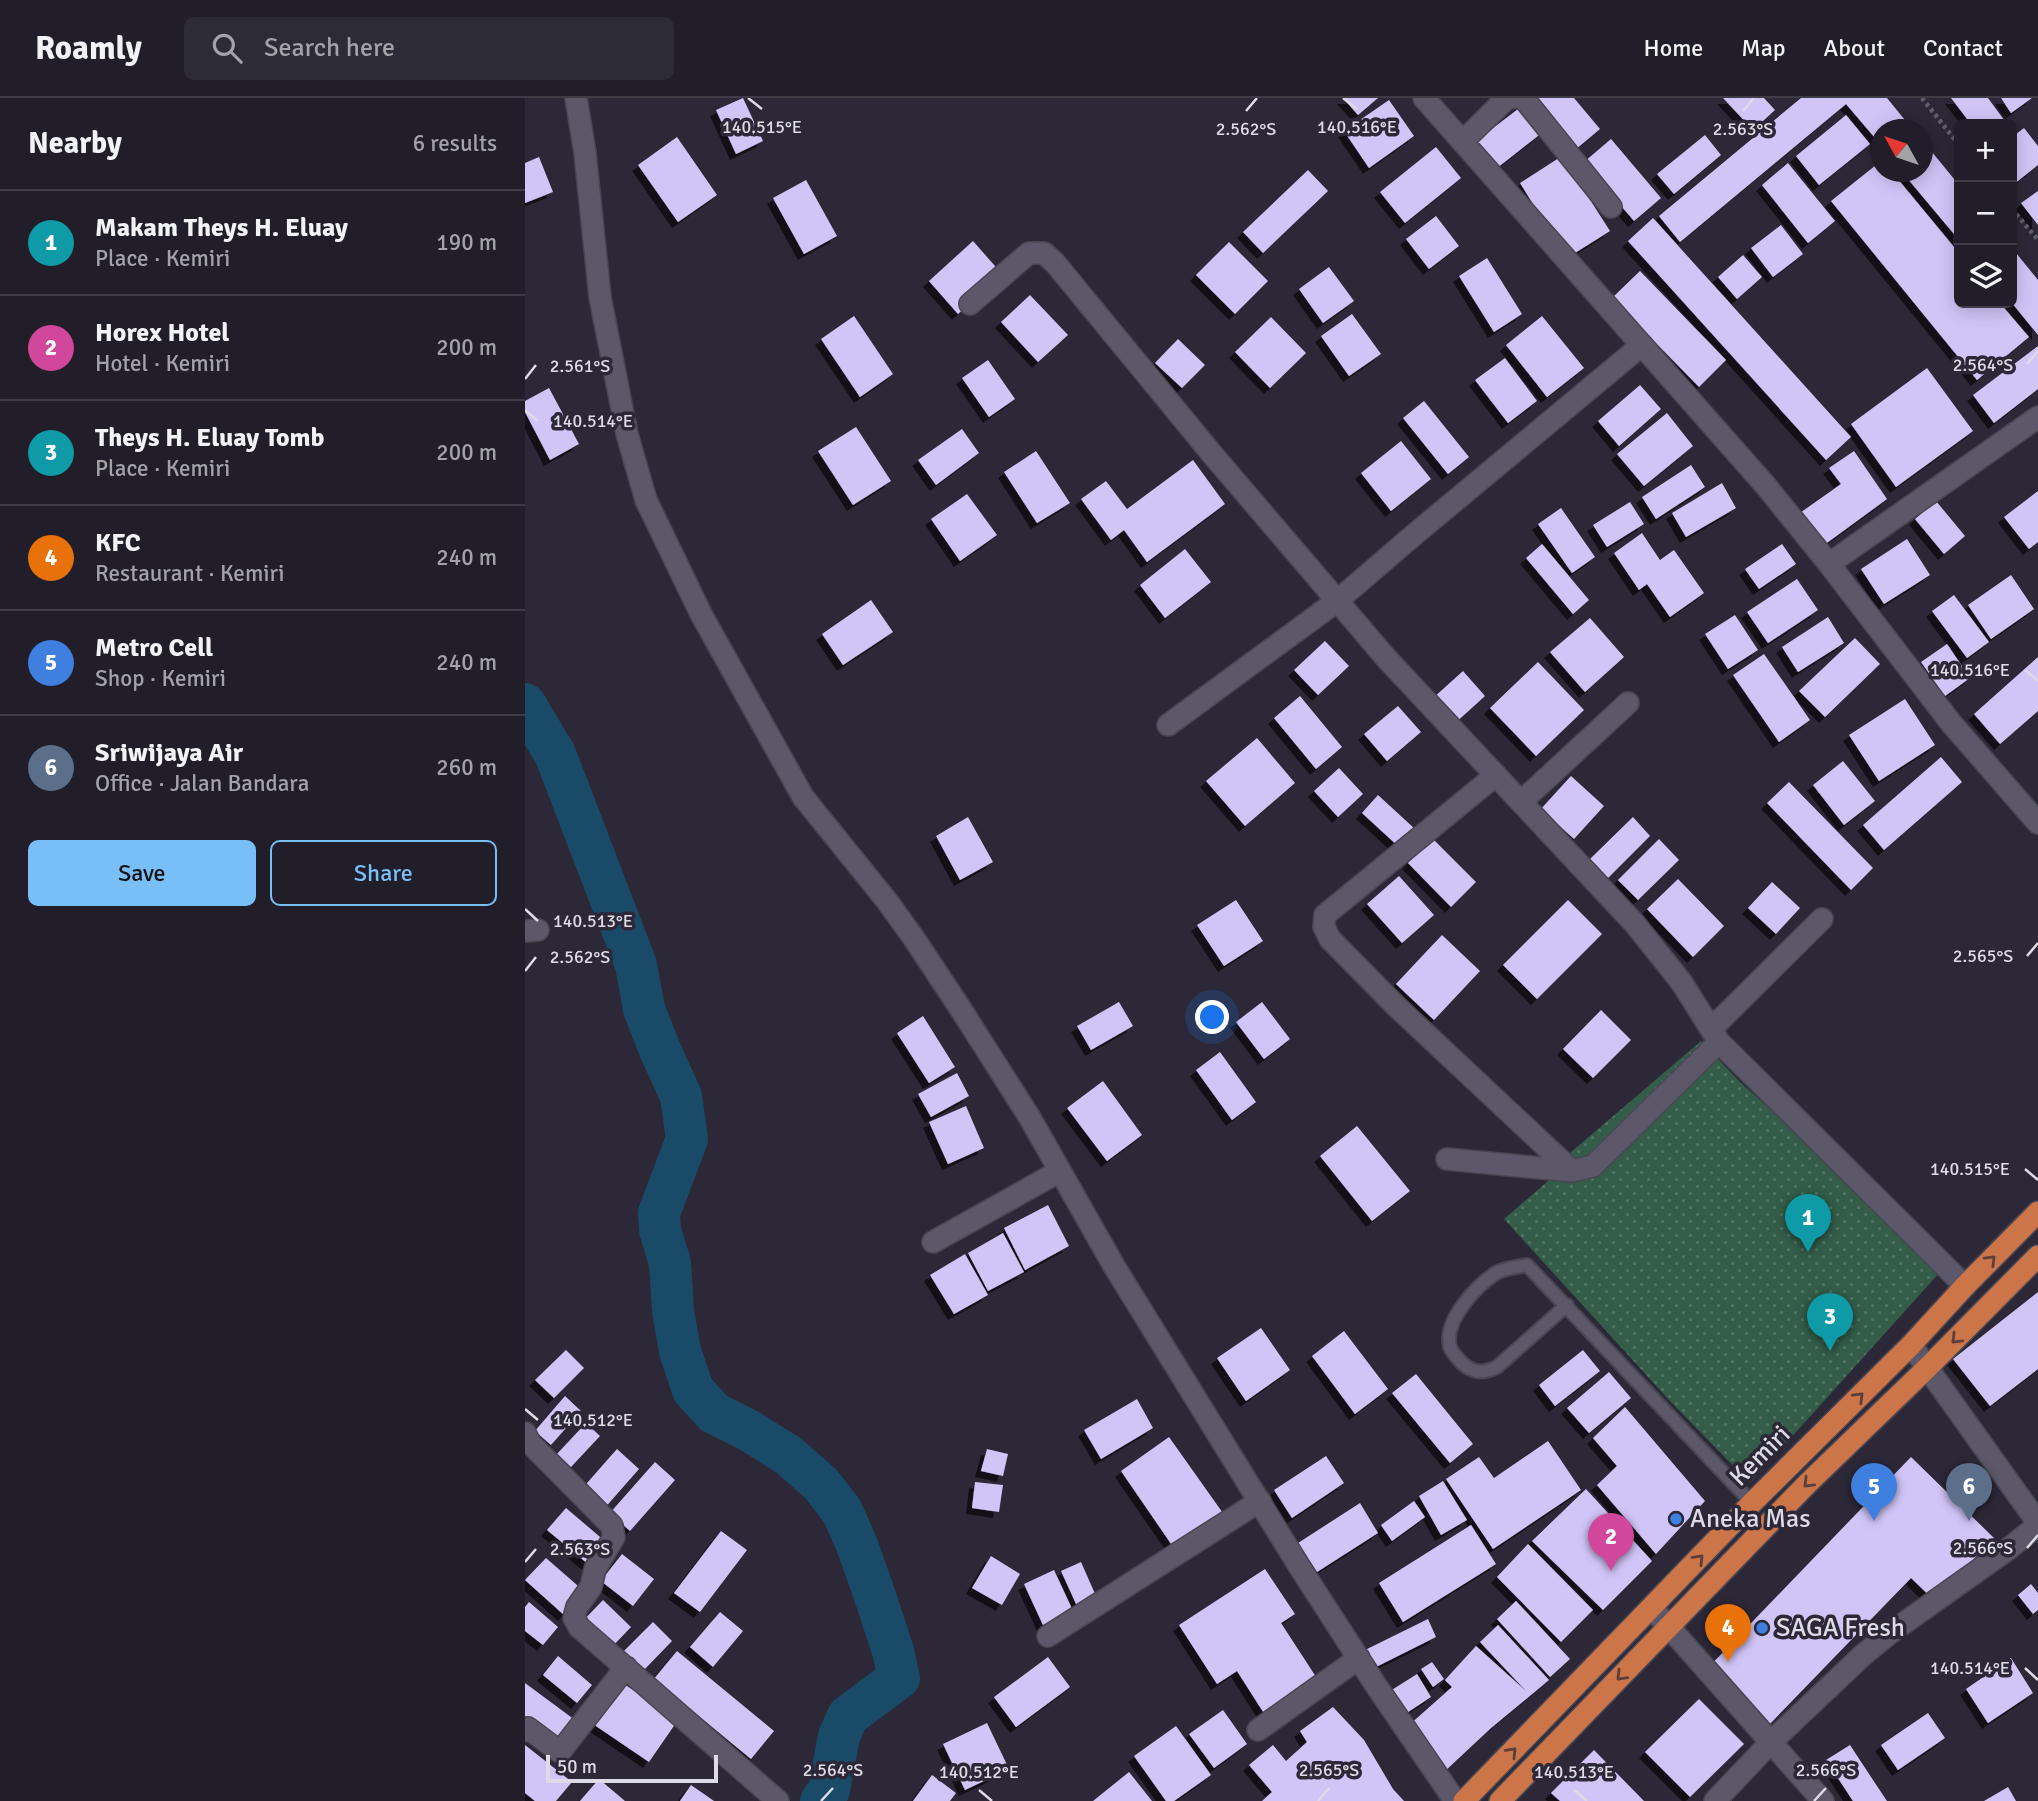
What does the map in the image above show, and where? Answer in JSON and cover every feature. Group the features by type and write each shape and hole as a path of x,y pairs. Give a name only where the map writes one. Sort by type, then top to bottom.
{"highway":[{"name":"Kemiri","path":"1464,1801 2038,1212"},
{"name":"Kemiri","path":"1500,1801 1807,1483 2038,1256"}],"street":[{"path":"576,98 585,153 600,297 627,434 646,500 702,614 803,797 861,867 913,937 1030,1118 1114,1266 1299,1566 1455,1801"},
{"path":"1424,98 1766,486 1951,723 2038,823"},
{"path":"1462,141 1510,98"},
{"path":"1520,98 1525,100 1611,207"},
{"path":"970,304 1029,253 1044,253 1055,263 1212,454 1387,659 1635,924 1682,983 1715,1036 1965,1286"},
{"path":"1168,725 1337,601 1642,345"},
{"path":"1829,564 2038,417"},
{"path":"1521,802 1628,703"},
{"path":"1496,775 1325,915 1324,927 1330,939 1396,1006 1572,1171"},
{"path":"1447,1159 1572,1171 1593,1166 1822,919"},
{"path":"933,1242 1061,1171"},
{"path":"1715,1801 1771,1742 1881,1640 2038,1524 1911,1345"},
{"path":"525,1433 530,1443 613,1526 614,1537 596,1569 593,1582 577,1607 574,1618 579,1627 778,1801"},
{"path":"1048,1636 1260,1501"},
{"path":"1652,1608 1823,1801"},
{"path":"1258,1730 1359,1658"},
{"path":"525,1731 528,1728 559,1752 626,1667"}],"lane":[{"path":"1567,1305 1497,1367 1486,1372 1475,1372 1462,1364 1450,1349 1449,1334 1455,1317 1472,1294 1498,1272 1527,1265 1567,1305 1752,1503"}],"path":[{"path":"1922,98 1954,139"},
{"path":"2017,215 2038,240"}],"green space":[{"path":"1701,1041 1740,1082 1830,1163 1941,1271 1750,1483 1670,1401 1504,1219 1563,1168 1570,1153"}],"building":[{"path":"743,98 763,141 736,154 716,110"},
{"path":"1343,98 1378,98 1358,115"},
{"path":"1532,98 1574,98 1600,129 1576,149"},
{"path":"1723,98 1764,98 1775,110 1753,130"},
{"path":"1801,98 1887,98 1904,119 1870,119 1870,132 1846,104 1680,242 1659,216"},
{"path":"1951,98 1988,98 2003,119 1967,119"},
{"path":"2001,98 2032,98 2011,113"},
{"path":"1389,100 1414,136 1369,168 1344,131"},
{"path":"1522,106 1543,132 1497,168 1476,141"},
{"path":"1846,115 1870,144 1819,185 1796,156"},
{"path":"2024,128 2038,146 2038,165 2017,182 2017,133"},
{"path":"1705,135 1721,155 1674,194 1657,174"},
{"path":"677,137 717,195 678,222 638,165"},
{"path":"1611,139 1661,198 1634,221 1584,162"},
{"path":"1436,147 1461,178 1405,223 1380,192"},
{"path":"1933,153 1954,179 1954,234 1910,182 1933,182"},
{"path":"1562,156 1610,231 1567,258 1520,183"},
{"path":"539,157 553,192 525,203 525,163"},
{"path":"1788,163 1835,221 1808,243 1762,185"},
{"path":"1308,170 1328,191 1263,253 1243,232"},
{"path":"1870,170 1870,182 1900,182 1954,247 1954,308 2004,308 2029,337 1977,380 1831,201"},
{"path":"806,180 837,236 804,254 773,198"},
{"path":"2038,191 2038,225 2021,203"},
{"path":"1436,216 1459,246 1429,269 1406,239"},
{"path":"1653,218 1851,437 1826,460 1628,241"},
{"path":"1781,225 1803,254 1773,277 1751,248"},
{"path":"973,241 1002,274 958,314 929,281"},
{"path":"1229,242 1268,281 1235,314 1196,275"},
{"path":"2017,254 2038,280 2038,335 2016,308"},
{"path":"1743,255 1762,277 1737,299 1718,277"},
{"path":"1487,258 1522,314 1494,332 1459,276"},
{"path":"1329,267 1354,301 1323,323 1299,289"},
{"path":"1640,271 1726,360 1699,387 1612,298"},
{"path":"1030,295 1068,335 1038,362 1001,322"},
{"path":"1352,314 1381,354 1349,376 1321,336"},
{"path":"854,316 893,374 860,397 821,339"},
{"path":"1542,316 1584,368 1547,397 1506,345"},
{"path":"1271,317 1306,353 1270,388 1235,352"},
{"path":"1178,339 1205,365 1182,388 1155,363"},
{"path":"2038,346 2038,389 1994,423 1973,395"},
{"path":"1505,358 1537,401 1508,423 1475,380"},
{"path":"988,360 1015,399 989,417 962,378"},
{"path":"1927,368 1973,431 1896,487 1851,424"},
{"path":"1640,385 1661,409 1619,446 1598,421"},
{"path":"549,388 579,444 550,460 525,412 525,401"},
{"path":"1424,401 1469,457 1448,474 1403,418"},
{"path":"1667,413 1693,446 1644,486 1617,454"},
{"path":"856,427 891,481 853,505 818,451"},
{"path":"962,429 979,453 936,485 918,460"},
{"path":"1401,441 1431,479 1391,511 1361,473"},
{"path":"1036,451 1070,503 1037,523 1004,472"},
{"path":"1854,451 1887,499 1820,548 1797,515 1841,484 1829,468"},
{"path":"1193,460 1225,504 1147,562 1124,530 1111,540 1081,499 1106,481 1127,509"},
{"path":"1691,465 1705,487 1656,519 1642,497"},
{"path":"1722,483 1736,508 1686,537 1672,513"},
{"path":"2038,491 2038,542 2029,549 2004,517"},
{"path":"967,494 997,535 960,561 931,519"},
{"path":"1936,501 1965,536 1944,554 1915,519"},
{"path":"1630,502 1644,524 1607,547 1593,525"},
{"path":"1561,508 1595,557 1572,573 1538,524"},
{"path":"1642,533 1660,560 1674,550 1704,593 1670,617 1647,584 1639,590 1614,553"},
{"path":"1907,539 1930,575 1884,604 1861,569"},
{"path":"1542,544 1589,600 1573,614 1526,558"},
{"path":"1782,544 1796,564 1759,589 1745,569"},
{"path":"1185,549 1211,582 1165,618 1140,585"},
{"path":"2011,575 2034,609 1991,639 1968,605"},
{"path":"1797,579 1818,610 1768,643 1747,612"},
{"path":"1954,595 1989,642 1967,658 1932,611"},
{"path":"871,600 893,632 843,665 822,634"},
{"path":"1735,615 1758,650 1728,669 1705,634"},
{"path":"1828,617 1844,643 1798,672 1782,647"},
{"path":"1590,618 1624,657 1585,692 1550,652"},
{"path":"1855,638 1880,664 1825,717 1799,691"},
{"path":"1325,641 1349,666 1318,695 1294,670"},
{"path":"1947,644 1970,678 1945,696 1921,662"},
{"path":"1764,654 1810,720 1779,742 1733,675"},
{"path":"2038,657 2038,711 2000,744 1974,714"},
{"path":"1538,662 1584,710 1536,756 1490,708"},
{"path":"1463,671 1485,696 1454,724 1432,699"},
{"path":"1300,696 1342,747 1316,769 1274,718"},
{"path":"1905,699 1935,745 1879,781 1849,735"},
{"path":"1398,706 1421,732 1387,761 1364,734"},
{"path":"1257,738 1295,783 1245,826 1206,781"},
{"path":"1941,757 1962,782 1884,850 1863,825"},
{"path":"1843,761 1875,801 1844,825 1813,785"},
{"path":"1339,768 1363,794 1338,817 1314,791"},
{"path":"1571,776 1604,806 1574,839 1541,809"},
{"path":"1789,782 1873,868 1851,890 1767,803"},
{"path":"1378,795 1415,829 1399,847 1362,813"},
{"path":"968,817 993,862 960,880 936,836"},
{"path":"1633,817 1650,836 1608,878 1590,859"},
{"path":"1432,838 1476,882 1451,907 1408,863"},
{"path":"1659,839 1679,860 1638,900 1618,880"},
{"path":"1399,876 1434,915 1402,943 1367,904"},
{"path":"1678,879 1724,926 1693,957 1647,909"},
{"path":"1772,882 1800,908 1776,934 1748,908"},
{"path":"1236,900 1263,941 1224,966 1197,925"},
{"path":"1568,900 1602,934 1537,999 1503,965"},
{"path":"1442,935 1480,971 1434,1020 1396,984"},
{"path":"1119,1002 1133,1026 1091,1050 1077,1026"},
{"path":"1262,1002 1290,1039 1264,1059 1236,1022"},
{"path":"1601,1010 1631,1040 1593,1078 1563,1049"},
{"path":"923,1016 955,1067 929,1083 897,1033"},
{"path":"1220,1052 1256,1102 1232,1120 1196,1070"},
{"path":"957,1073 969,1096 931,1117 918,1094"},
{"path":"1103,1081 1142,1135 1107,1161 1067,1108"},
{"path":"966,1106 984,1148 948,1164 929,1122"},
{"path":"1357,1126 1410,1191 1372,1221 1320,1156"},
{"path":"1048,1205 1069,1246 1025,1270 1004,1228"},
{"path":"1003,1233 1024,1272 988,1291 968,1253"},
{"path":"965,1254 988,1295 954,1314 930,1275"},
{"path":"2038,1292 2038,1369 1990,1406 1953,1359"},
{"path":"1261,1328 1290,1370 1246,1401 1217,1358"},
{"path":"1344,1331 1388,1389 1355,1414 1312,1356"},
{"path":"566,1350 584,1368 554,1398 535,1380"},
{"path":"1583,1350 1600,1371 1555,1406 1539,1385"},
{"path":"1609,1372 1631,1398 1589,1433 1567,1408"},
{"path":"1416,1374 1473,1444 1450,1463 1392,1393"},
{"path":"565,1396 581,1411 551,1445 535,1431"},
{"path":"1137,1399 1153,1428 1101,1459 1084,1430"},
{"path":"1625,1407 1705,1501 1656,1554 1597,1485 1617,1466 1593,1438"},
{"path":"586,1423 600,1436 571,1467 557,1454"},
{"path":"1169,1437 1225,1516 1176,1551 1121,1471"},
{"path":"1548,1441 1581,1490 1493,1549 1446,1479 1479,1457 1494,1478"},
{"path":"617,1449 639,1469 603,1510 581,1490"},
{"path":"987,1449 1008,1454 1003,1476 981,1471"},
{"path":"1326,1456 1344,1483 1292,1518 1274,1490"},
{"path":"1911,1457 1994,1538 1934,1600 1911,1578 1767,1727 1707,1669"},
{"path":"655,1462 675,1480 630,1531 610,1513"},
{"path":"1443,1481 1467,1520 1441,1535 1419,1496"},
{"path":"975,1482 1003,1485 999,1512 972,1508"},
{"path":"1586,1489 1652,1561 1603,1610 1532,1541"},
{"path":"1414,1501 1425,1517 1392,1541 1381,1525"},
{"path":"1360,1503 1378,1533 1317,1572 1298,1543"},
{"path":"566,1508 606,1542 588,1564 547,1530"},
{"path":"1471,1525 1496,1564 1403,1622 1379,1583"},
{"path":"721,1531 747,1550 700,1612 674,1593"},
{"path":"1528,1544 1593,1610 1561,1642 1497,1577"},
{"path":"622,1554 654,1579 633,1606 601,1581"},
{"path":"991,1556 1020,1574 1002,1605 972,1588"},
{"path":"546,1558 585,1592 564,1615 525,1580"},
{"path":"1081,1562 1096,1596 1077,1606 1061,1571"},
{"path":"1265,1569 1295,1614 1281,1623 1320,1683 1267,1718 1237,1671 1217,1684 1179,1625"},
{"path":"1054,1570 1073,1611 1043,1625 1024,1584"},
{"path":"2031,1584 2038,1593 2038,1610 2033,1614 2018,1595"},
{"path":"603,1600 631,1627 610,1649 582,1622"},
{"path":"1516,1601 1570,1659 1550,1677 1497,1619"},
{"path":"529,1602 558,1627 543,1645 525,1631 525,1607"},
{"path":"720,1612 743,1631 713,1667 690,1647"},
{"path":"1428,1619 1436,1637 1374,1668 1365,1650"},
{"path":"653,1622 672,1641 642,1672 622,1653"},
{"path":"1498,1625 1549,1680 1445,1771 1408,1726 1452,1687 1445,1680 1476,1646 1526,1691 1480,1642"},
{"path":"677,1651 774,1731 751,1759 654,1679"},
{"path":"558,1656 592,1685 577,1703 543,1675"},
{"path":"1048,1657 1070,1687 1016,1727 994,1697"},
{"path":"2011,1658 2033,1693 1988,1723 1966,1689"},
{"path":"1432,1662 1444,1679 1433,1687 1421,1669"},
{"path":"1417,1674 1431,1697 1402,1716 1387,1693"},
{"path":"621,1682 678,1720 649,1762 593,1724"},
{"path":"525,1683 575,1720 554,1748 525,1726"},
{"path":"1699,1699 1744,1744 1690,1797 1645,1752"},
{"path":"1333,1707 1364,1740 1393,1789 1404,1801 1262,1801 1272,1792 1249,1765 1273,1745 1286,1761 1307,1742 1300,1731"},
{"path":"1223,1710 1247,1744 1214,1768 1189,1734"},
{"path":"1928,1713 1945,1738 1898,1770 1881,1745"},
{"path":"987,1723 1009,1769 965,1790 943,1744"},
{"path":"1176,1726 1211,1775 1174,1801 1166,1801 1134,1756"},
{"path":"525,1745 572,1782 556,1801 535,1801 525,1793"},
{"path":"1850,1745 1887,1801 1853,1801 1826,1760"},
{"path":"1594,1750 1644,1801 1560,1801 1551,1793"},
{"path":"1129,1772 1152,1801 1093,1801"},
{"path":"932,1775 956,1793 950,1801 913,1801"},
{"path":"599,1779 625,1801 580,1801"},
{"path":"691,1785 714,1801 680,1801"},
{"path":"2008,1787 2016,1801 1984,1801"}],"waterway":[{"path":"525,704 555,754 636,965 644,1009 681,1096 687,1139 659,1213 660,1230 670,1263 673,1311 680,1351 693,1390 714,1413 788,1455 821,1484 842,1511 857,1545 893,1651 899,1678 848,1716 839,1736 829,1790 821,1801"}],"place":[{"name":"Makam Theys H. Eluay","path":"1808,1252"},
{"name":"Theys H. Eluay Tomb","path":"1830,1351"},
{"name":"Aneka Mas","path":"1676,1519"},
{"name":"Metro Cell","path":"1874,1521"},
{"name":"Sriwijaya Air","path":"1969,1521"},
{"name":"Horex Hotel","path":"1611,1571"},
{"name":"SAGA Fresh","path":"1762,1628"},
{"name":"KFC","path":"1728,1662"}]}
